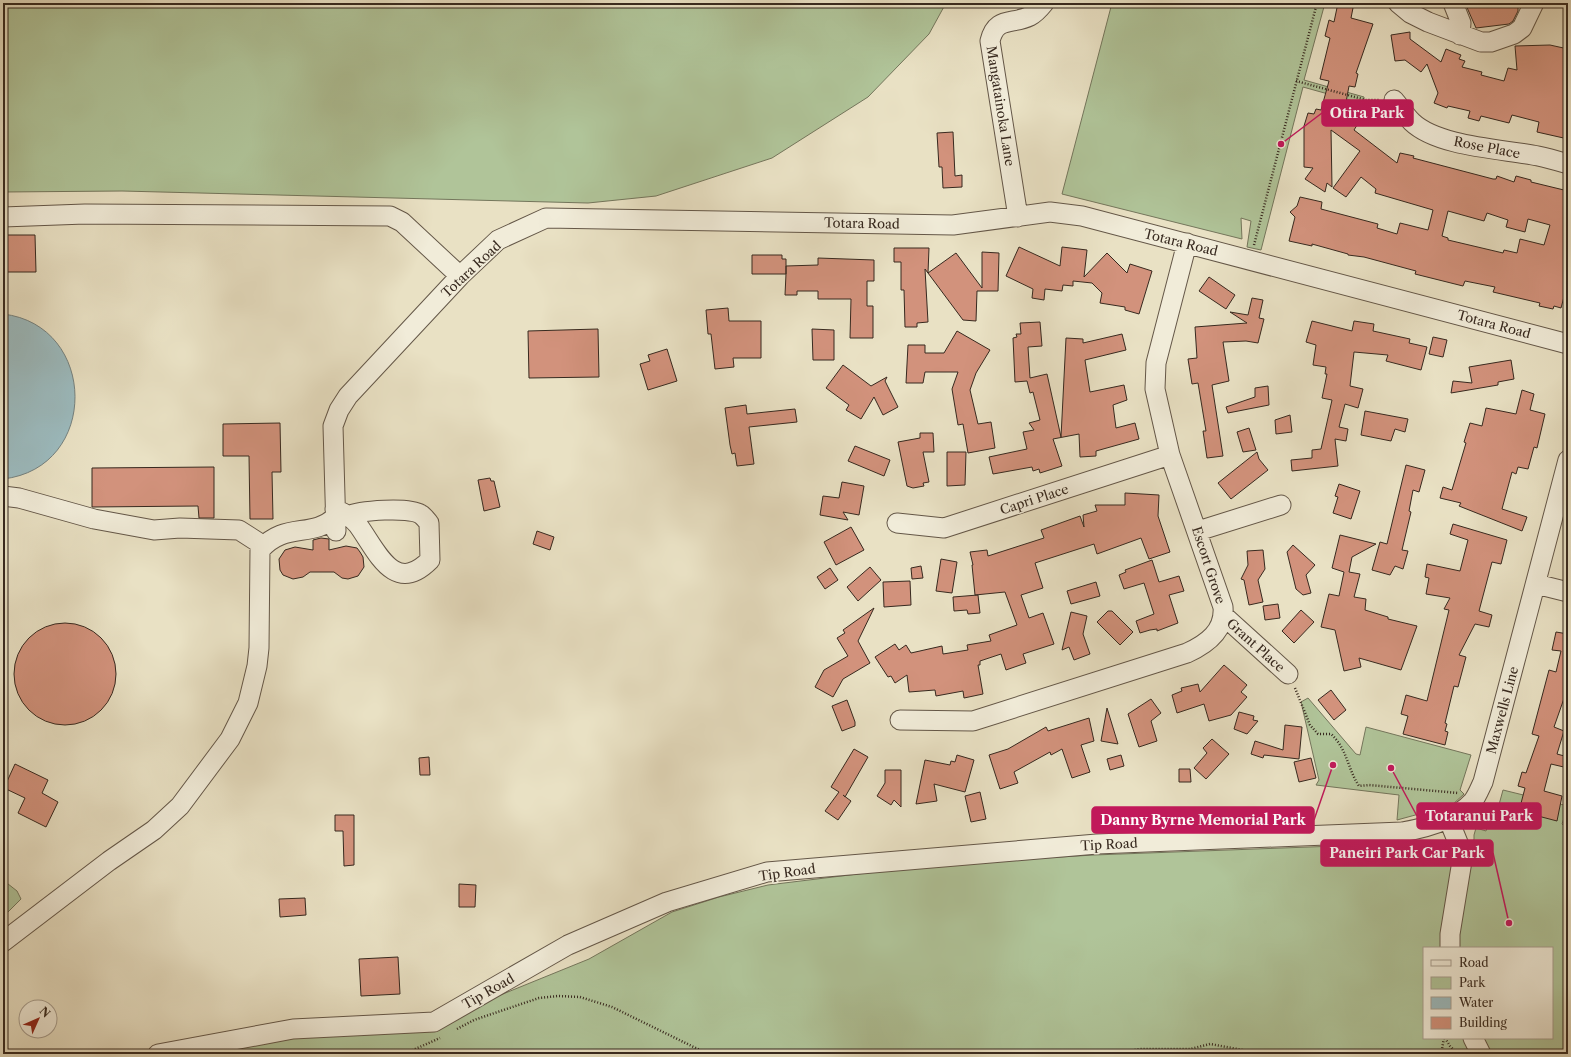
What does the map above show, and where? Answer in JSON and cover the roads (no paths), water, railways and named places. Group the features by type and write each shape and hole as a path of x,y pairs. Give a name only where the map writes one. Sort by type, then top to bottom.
{"street":[{"name":"Mangatainoka Lane","path":"1018,217 990,41 992,33 997,26 1005,22 1030,16 1044,3"},
{"path":"1398,3 1410,13 1460,35 1481,42 1492,42 1514,34 1522,28 1534,3"},
{"path":"1453,3 1461,23 1460,35"},
{"name":"Rose Place","path":"1394,100 1413,122 1427,131 1447,139 1470,146 1538,156 1568,164"},
{"name":"Totara Road","path":"264,546 275,537 286,532 319,528 328,525 339,518 333,426 339,410 348,396 460,276 498,240 546,218 953,225 1050,212 1082,216 1250,259 1568,344"},
{"path":"3,217 85,214 390,216 402,222 460,276"},
{"name":"Escort Grove","path":"900,720 973,721 1187,653 1201,646 1221,627 1224,616 1223,607 1170,455 1155,389 1156,363 1187,243"},
{"name":"Capri Place","path":"897,523 944,528 1170,455"},
{"name":"Maxwells Line","path":"1448,818 1462,811 1473,800 1483,782 1568,460"},
{"path":"3,496 19,498 94,519 154,530 180,528 239,530 264,546 260,550 259,648 257,666 248,703 230,739 180,806 154,830 109,861 3,942"},
{"path":"1198,532 1281,505"},
{"path":"1536,584 1568,592"},
{"name":"Grant Place","path":"1224,616 1288,674"},
{"path":"1448,818 1461,850 1462,861 1450,934 1450,947"},
{"name":"Tip Road","path":"158,1054 293,1029 434,1022 568,945 667,902 767,872 1096,844 1402,832 1417,830 1448,818"},
{"path":"1474,1039 1481,1054"}],"water":[{"path":"3,314 34,324 57,343 70,368 75,396 71,425 57,450 35,469 3,479"}],"place":[{"name":"Otira Park","path":"1281,144"},
{"name":"Danny Byrne Memorial Park","path":"1333,765"},
{"name":"Totaranui Park","path":"1391,768"},
{"name":"Paneiri Park Car Park","path":"1509,923"}]}
